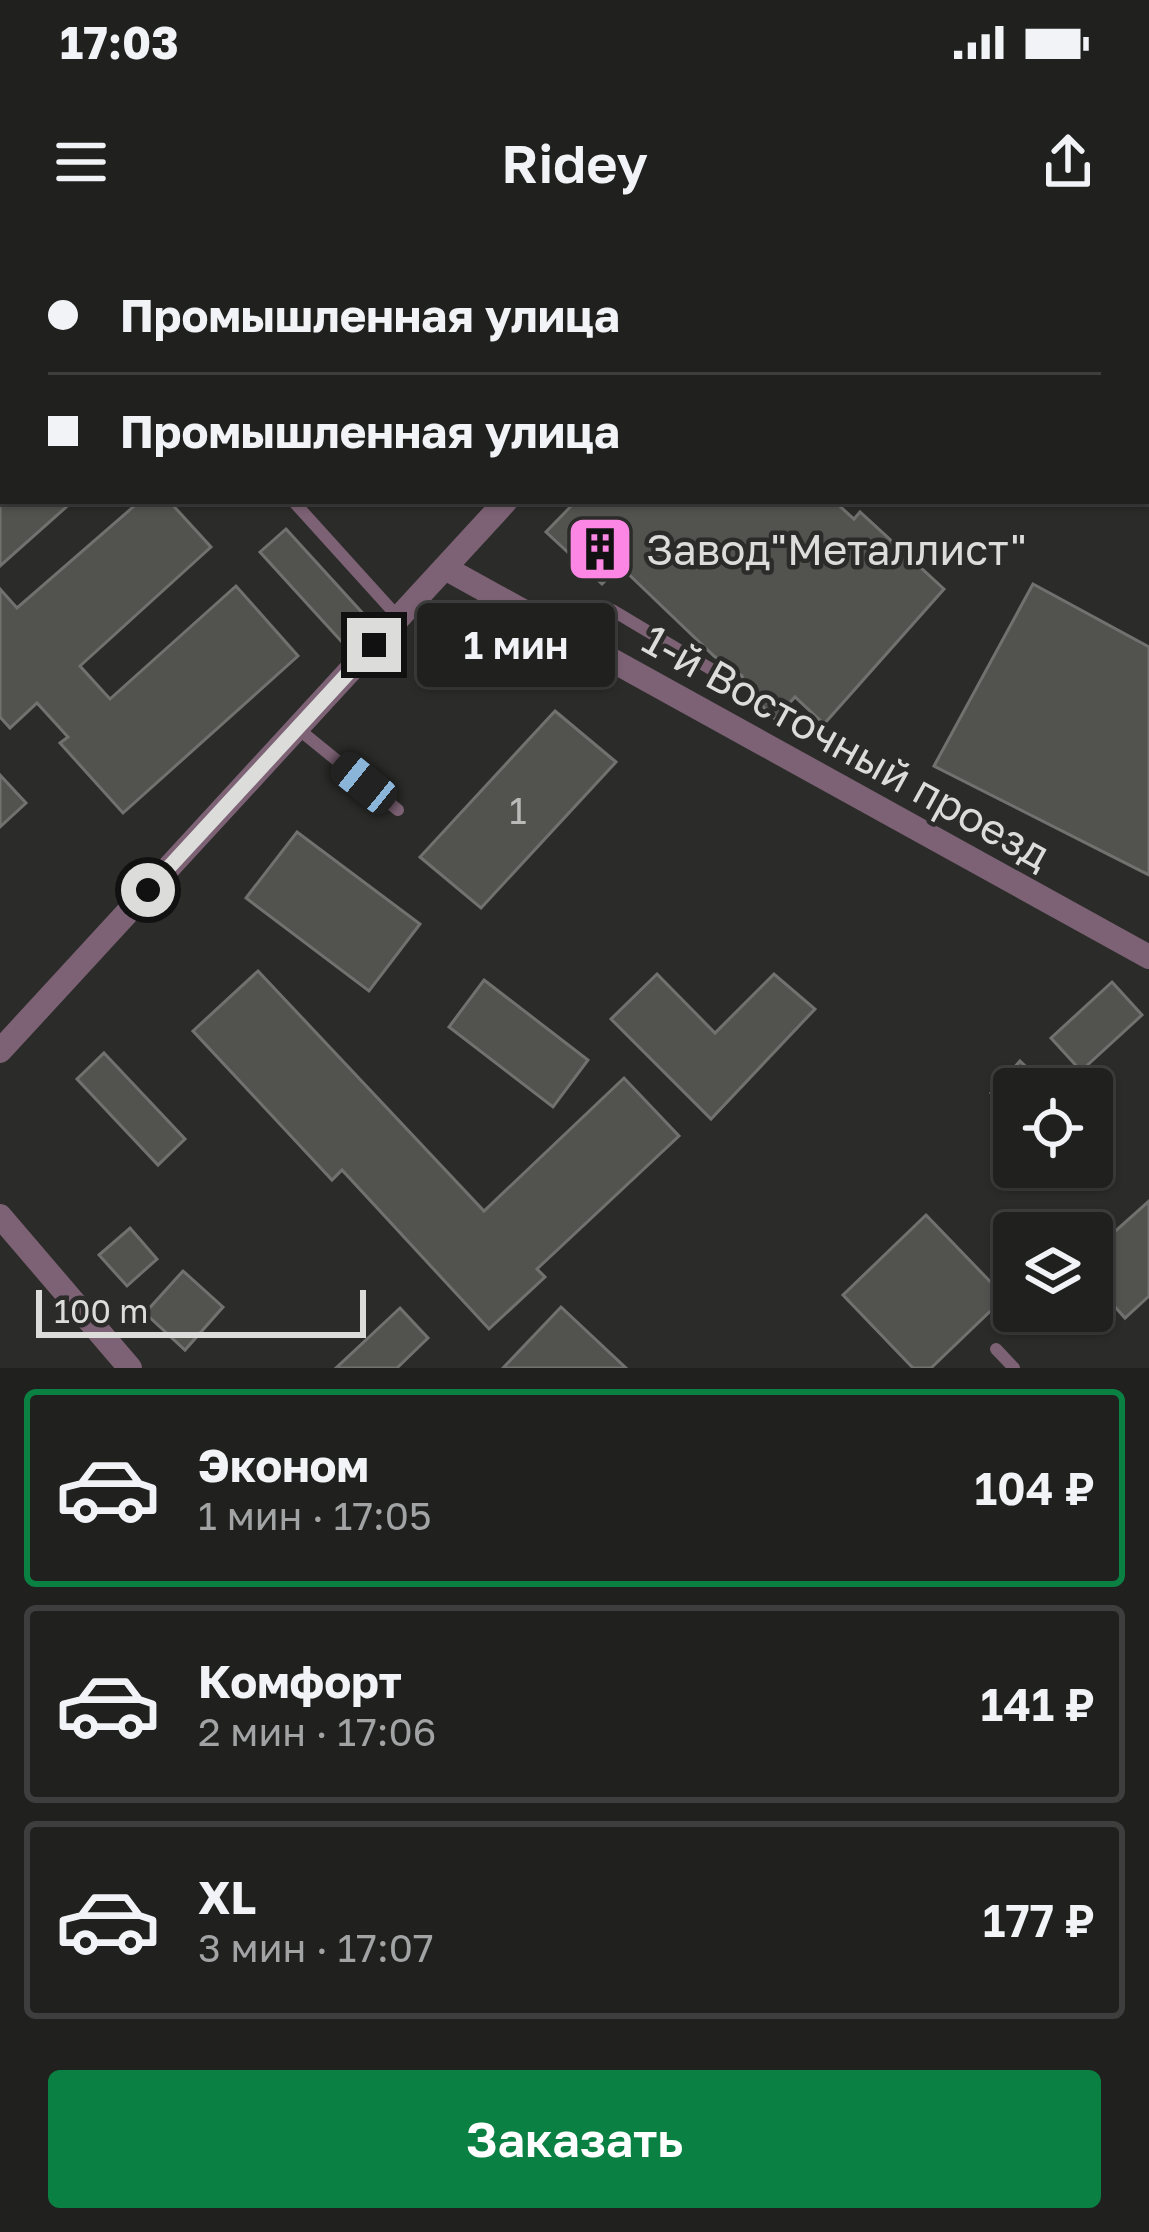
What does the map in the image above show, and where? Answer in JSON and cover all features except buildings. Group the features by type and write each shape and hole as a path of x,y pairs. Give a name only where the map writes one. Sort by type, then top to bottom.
{"street":[{"path":"0,1052 503,504"},
{"name":"1-й Восточный проезд","path":"445,568 1149,957"},
{"path":"0,1216 130,1368"}],"lane":[{"path":"296,504 399,618"},
{"path":"591,648 612,610 736,684"},
{"path":"297,728 398,810"},
{"path":"996,1349 1014,1368"}],"place":[{"name":"Завод\"Металлист\"","path":"600,549"}],"route":[{"path":"148,890 374,645"}]}
